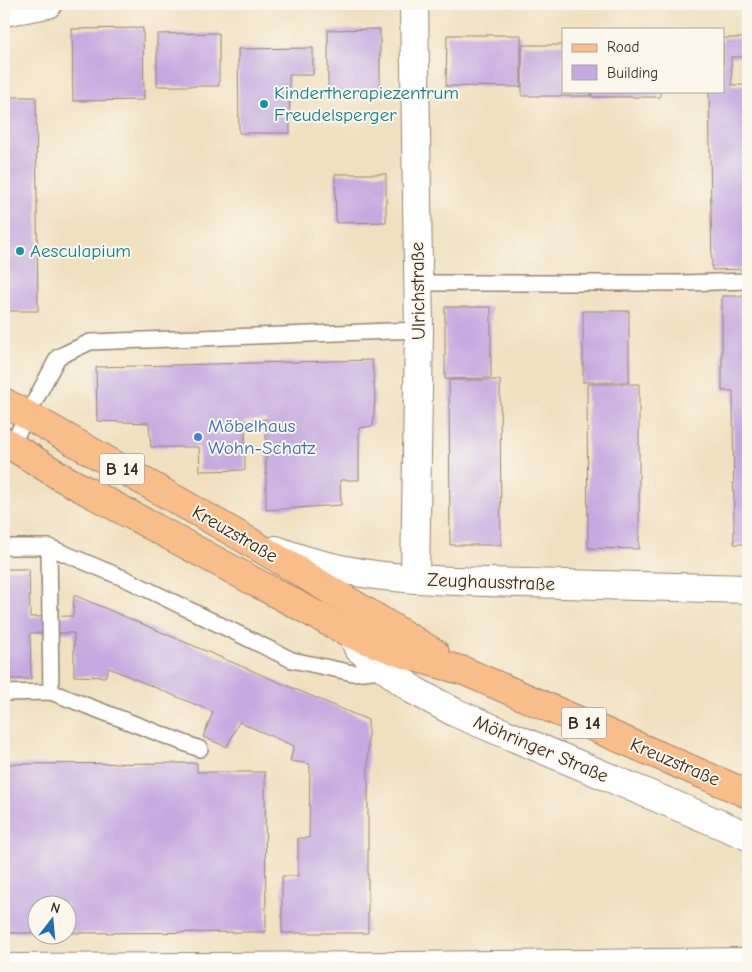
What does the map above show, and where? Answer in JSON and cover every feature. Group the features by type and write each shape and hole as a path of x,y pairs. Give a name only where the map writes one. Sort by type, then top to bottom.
{"main road":[{"name":"Kreuzstraße","path":"4,402 240,536 464,671 748,794"},
{"name":"Kreuzstraße","path":"7,444 70,481 392,659 464,671"}],"street":[{"path":"4,12 48,4"},
{"name":"Ulrichstraße","path":"414,4 419,330 416,579"},
{"name":"Zeughausstraße","path":"240,536 290,556 320,565 367,575 465,582 748,589"},
{"name":"Möhringer Straße","path":"392,659 415,691 456,714 748,836"},
{"path":"4,968 748,962"}],"lane":[{"path":"418,283 683,284 748,281"},
{"path":"7,444 28,416 58,357 90,342 419,330"},
{"path":"4,547 50,547 128,580 292,660 353,673 373,671 392,659"},
{"path":"50,547 51,692"},
{"path":"4,693 51,692 200,749"}],"building":[{"path":"143,28 144,100 73,101 72,29"},
{"path":"380,29 380,92 328,93 328,30"},
{"path":"219,33 219,86 157,86 157,34"},
{"path":"447,35 521,35 521,87 446,86"},
{"path":"724,38 748,38 748,57 731,57 732,85 748,85 748,269 712,270 709,92 724,92"},
{"path":"522,45 562,45 562,92 591,92 591,96 522,96"},
{"name":"Kindertherapiezentrum Freudelsperger","path":"313,48 313,75 289,75 290,133 239,133 238,49"},
{"path":"592,92 660,92 660,97 592,97"},
{"name":"Aesculapium","path":"4,97 36,97 38,311 4,311"},
{"path":"335,174 386,174 386,222 336,223"},
{"path":"722,296 748,296 748,544 734,544 733,391 722,391"},
{"path":"445,307 491,307 491,378 445,379"},
{"path":"583,311 629,311 629,382 583,382"},
{"name":"Möbelhaus Wohn-Schatz","path":"372,360 375,398 373,426 359,428 359,480 340,480 341,505 266,510 266,419 245,421 245,470 200,471 199,447 151,447 149,423 97,421 96,367"},
{"path":"449,380 500,380 501,545 450,545"},
{"path":"587,384 639,384 639,549 588,548"},
{"path":"4,569 29,569 30,617 73,616 74,595 368,720 368,933 282,933 282,876 298,876 298,838 309,838 310,764 290,761 294,746 239,722 227,747 203,737 213,712 109,668 105,677 74,676 74,633 30,633 31,679 4,679"},
{"path":"197,763 197,772 265,772 266,932 78,933 78,894 28,894 28,933 4,933 4,764"}],"place":[{"name":"Kindertherapiezentrum Freudelsperger","path":"264,104"},
{"name":"Aesculapium","path":"20,251"},
{"name":"Möbelhaus Wohn-Schatz","path":"198,437"}]}
